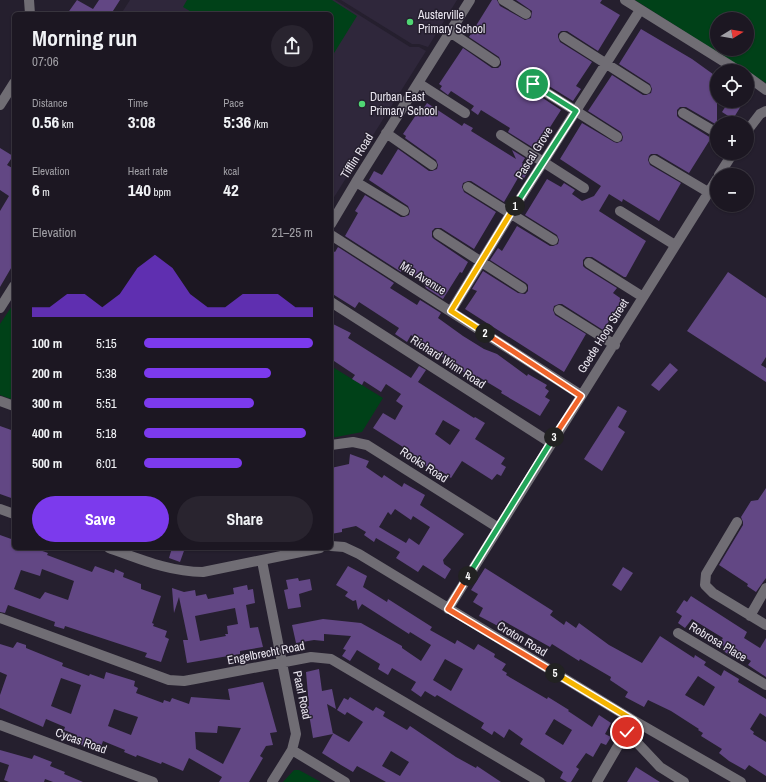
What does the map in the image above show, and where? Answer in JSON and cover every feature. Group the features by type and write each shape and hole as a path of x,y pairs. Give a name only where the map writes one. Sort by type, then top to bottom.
{"street":[{"path":"29,0 30,12"},
{"name":"Tifflin Road","path":"333,221 386,133 470,0"},
{"path":"503,0 526,14"},
{"path":"624,0 728,64"},
{"name":"Pascal Grove","path":"451,311 511,213 640,10"},
{"path":"450,32 495,62"},
{"path":"564,37 646,89"},
{"path":"754,81 766,90"},
{"path":"418,83 465,113"},
{"path":"533,84 617,137"},
{"path":"6,101 12,88"},
{"path":"754,120 766,111"},
{"path":"683,113 710,129"},
{"path":"386,133 432,165"},
{"path":"501,136 544,161 584,188"},
{"path":"654,160 708,192"},
{"path":"356,182 404,212"},
{"path":"468,187 553,240"},
{"name":"Goede Hoop Street","path":"448,609 497,527 615,344 710,189"},
{"path":"620,211 675,245"},
{"path":"438,234 522,288"},
{"name":"Mia Avenue","path":"333,236 581,396"},
{"path":"589,263 643,297"},
{"path":"0,308 12,289"},
{"name":"Richard Winn Road","path":"333,303 551,443"},
{"path":"559,310 615,344"},
{"path":"0,401 12,405"},
{"name":"Rooks Road","path":"333,445 353,442 367,445 497,527"},
{"path":"0,509 12,513"},
{"path":"737,522 706,574 705,585 713,593 766,625"},
{"name":"Croton Road","path":"333,546 344,547 359,554 633,720 741,782"},
{"path":"114,550 164,568 183,572 203,572 310,550"},
{"name":"Paarl Road","path":"262,560 296,734 292,750 272,782"},
{"path":"750,616 766,588"},
{"name":"Engelbrecht Road","path":"0,618 169,680 189,680 311,657 331,659 540,782"},
{"name":"Robrosa Place","path":"678,633 766,685"},
{"path":"597,782 633,720"},
{"name":"Cycas Road","path":"0,725 139,779 153,782"},
{"path":"627,732 660,767 684,782"},
{"path":"292,750 345,782"}],"shaded area":[{"name":"Durban East Primary School","path":"130,0 335,0 410,47 419,47 426,51 333,199 333,12 122,12"},
{"name":"Austerville Primary School","path":"341,0 457,0 428,47 419,44 412,44"}],"green space":[{"path":"187,0 332,0 357,16 333,55 333,12 192,12 183,7"},
{"path":"635,0 766,0 766,83 754,75 754,64 736,64 723,56 754,56 754,12 710,12 710,48"},
{"path":"12,306 12,399 0,395 0,324"},
{"path":"333,367 383,398 362,432 333,438"},
{"path":"294,770 299,770 321,782 283,782"}],"building":[{"path":"77,0 93,9 99,0 120,0 112,12 68,12"},
{"path":"492,0 497,0 500,6 525,20 531,18 532,11 516,0 602,0 600,3 620,15 598,51 567,31 561,31 558,34 560,42 592,62 576,86 581,89 573,101 536,78 528,80 527,84 529,89 561,110 538,146 534,143 532,147 508,132 510,128 481,110 478,115 471,110 474,106 451,91 448,95 440,89 442,86 439,84 463,48 492,68 498,68 501,65 499,57 469,37"},
{"path":"641,29 692,59 710,72 710,108 717,108 717,116 710,116 710,121 686,107 680,107 677,110 677,116 679,118 710,137 689,173 657,154 651,154 649,156 648,160 650,165 681,183 659,221 623,199 622,202 609,194 599,211 646,241 626,277 592,257 586,257 583,260 583,266 585,268 617,288 613,293 623,300 603,330 562,304 554,306 553,310 555,315 586,334 564,372 465,309 477,291 472,289 483,271 518,293 525,294 528,291 528,285 526,283 490,260 498,248 502,251 517,226 550,246 558,244 559,240 557,235 525,215 547,179 561,187 564,183 575,190 572,194 582,201 594,196 601,186 560,159 582,123 614,142 617,143 622,141 623,137 621,132 588,111 612,75 643,95 651,93 652,89 650,84 619,64"},
{"path":"427,103 462,126 464,123 473,128 471,131 516,159 512,150 525,158 522,163 531,168 522,181 518,178 504,202 471,181 463,183 462,187 464,192 496,212 474,249 441,228 435,228 432,231 432,237 434,239 468,262 443,299 426,288 424,284 415,277 402,269 401,272 345,236 358,213 355,211 365,195 401,217 409,215 410,211 408,206 369,180 374,171 382,175 398,149 429,171 437,169 438,165 436,160 405,138 406,136 403,134 416,115 413,113 418,106 423,109"},
{"path":"725,108 740,108 735,116 728,116 722,112"},
{"path":"0,148 12,155 7,165 12,168 12,266 0,287 0,211 9,196 0,190"},
{"path":"338,247 394,283 390,288 417,305 420,300 441,313 438,318 463,336 484,349 497,354 527,376 528,374 547,385 545,388 549,391 545,397 550,400 540,416 501,393 502,391 477,376 474,381 467,377 468,375 411,335 407,342 395,334 399,328 359,302 355,308 333,294 333,251 335,252"},
{"path":"728,272 766,298 766,357 761,365 766,368 766,382 687,331"},
{"path":"333,324 351,333 348,338 411,378 419,366 426,370 418,382 474,418 475,417 485,423 475,439 505,458 501,464 506,467 501,476 497,474 492,480 462,461 451,478 441,471 439,475 412,457 414,454 373,428 383,413 395,420 403,406 396,401 401,394 386,384 381,392 364,381 362,385 352,379 355,375 333,360","holes":["443,420 460,430 450,445 435,434"]},
{"path":"670,363 678,370 659,391 651,385"},
{"path":"618,406 627,411 618,427 625,432 602,471 584,459"},
{"path":"0,426 12,430 12,498 0,494"},
{"path":"350,454 369,461 366,467 382,478 384,475 402,487 404,483 425,495 420,505 464,534 443,560 444,564 451,569 445,579 423,565 418,572 396,558 400,552 376,538 374,542 364,535 366,532 356,526 342,529 342,532 333,534 333,468 349,464","holes":["395,509 411,520 413,516 430,527 419,545 409,538 406,543 379,527 388,512 391,515"]},
{"path":"766,488 766,578 756,592 747,586 748,584 719,565 743,525 741,517 751,501 758,500"},
{"path":"0,535 12,539 12,550 40,550 48,553 47,555 92,572 95,566 114,573 115,569 124,573 123,577 141,584 141,589 161,596 152,623 154,624 153,626 167,631 165,637 169,639 161,662 145,657 147,653 65,626 64,629 54,626 55,622 8,605 5,613 0,612","holes":["42,569 74,581 68,600 45,592 40,599 14,589 21,570 40,576"]},
{"path":"171,550 184,550 180,562 169,558"},
{"path":"348,566 367,576 363,587 387,602 388,599 432,627 430,630 455,644 457,640 474,650 478,644 495,654 494,657 506,664 502,670 507,673 506,675 547,699 548,697 592,727 599,715 611,723 605,734 611,737 606,745 601,743 593,757 586,753 576,767 579,769 571,782 567,782 560,778 563,772 520,744 523,739 509,729 504,738 494,731 492,735 481,728 484,723 437,695 435,697 425,691 421,697 411,690 416,682 392,668 388,675 378,669 380,664 357,650 350,661 342,656 346,650 343,649 351,636 324,634 324,641 314,640 296,643 292,625 323,619 361,623 402,646 402,648 421,661 431,645 410,632 409,634 362,604 358,610 356,600 353,601 345,596 348,592 336,585","holes":["445,659 463,669 451,691 433,680","554,719 572,730 563,745 545,734"]},
{"path":"623,567 633,573 621,591 612,585"},
{"path":"485,568 553,611 550,615 564,625 566,621 576,628 579,623 609,645 642,663 660,636 694,658 695,655 706,662 704,665 721,676 724,670 739,679 738,682 766,699 766,717 760,713 750,729 754,732 753,734 766,742 766,776 749,765 745,770 729,761 719,753 722,749 701,736 703,733 698,730 699,729 671,711 648,700 644,707 625,697 628,692 610,680 611,677 580,659 579,661 552,644 550,647 502,620 498,626 479,616 483,608 473,602 478,594 471,590","holes":["698,676 715,687 704,706 685,695"]},
{"path":"298,578 299,581 310,579 312,590 299,594 301,607 288,609 284,590 288,589 286,580"},
{"path":"247,585 248,590 253,589 255,603 246,605 250,628 258,627 263,647 240,651 240,654 187,663 183,640 188,640 179,597 174,613 172,588 184,592 195,590 196,596 206,594 208,599 234,594 233,588","holes":["235,608 238,624 227,626 228,634 225,634 226,636 200,641 195,616"]},
{"path":"691,596 747,632 744,638 760,648 766,638 766,677 748,665 751,661 736,652 732,657 722,650 724,646 719,643 723,638 692,619 685,628 678,623 682,616 676,612 684,600 687,602"},
{"path":"17,642 26,645 26,648 63,663 62,666 89,676 90,674 104,679 106,672 135,681 134,686 138,688 136,693 163,703 164,700 170,702 172,698 189,704 191,697 230,700 228,689 263,682 277,732 270,733 273,745 266,746 260,756 263,758 249,782 219,782 222,777 189,758 183,771 162,762 161,764 137,755 136,757 124,752 125,750 103,741 99,752 74,742 77,735 64,730 65,727 46,719 43,727 0,708 0,695 7,675 0,672 0,644 13,648","holes":["61,678 81,685 71,714 51,706","114,709 138,717 131,735 108,726","218,726 241,728 223,764 196,749 195,732 217,733"]},
{"path":"319,669 322,691 332,689 336,709 327,704 333,734 313,738 309,714 302,715 301,707 309,706 306,672"},
{"path":"350,697 373,711 376,707 385,712 383,716 407,730 410,726 456,757 476,768 477,766 501,782 386,782 357,766 353,772 322,753 333,733 349,742 363,722 347,712 345,715 337,710 344,698 348,700","holes":["391,751 409,762 400,776 382,766"]},
{"path":"0,750 32,759 34,755 52,762 50,766 83,782 53,782 45,779 44,782 9,782 4,780 9,765 0,762"},
{"path":"636,767 660,782 627,782"}],"place":[{"name":"Austerville Primary School","path":"410,22"},
{"name":"Durban East Primary School","path":"362,104"}],"route":[{"path":"533,84 576,111 451,311 581,396 497,527 448,609 633,720 627,732"}]}
